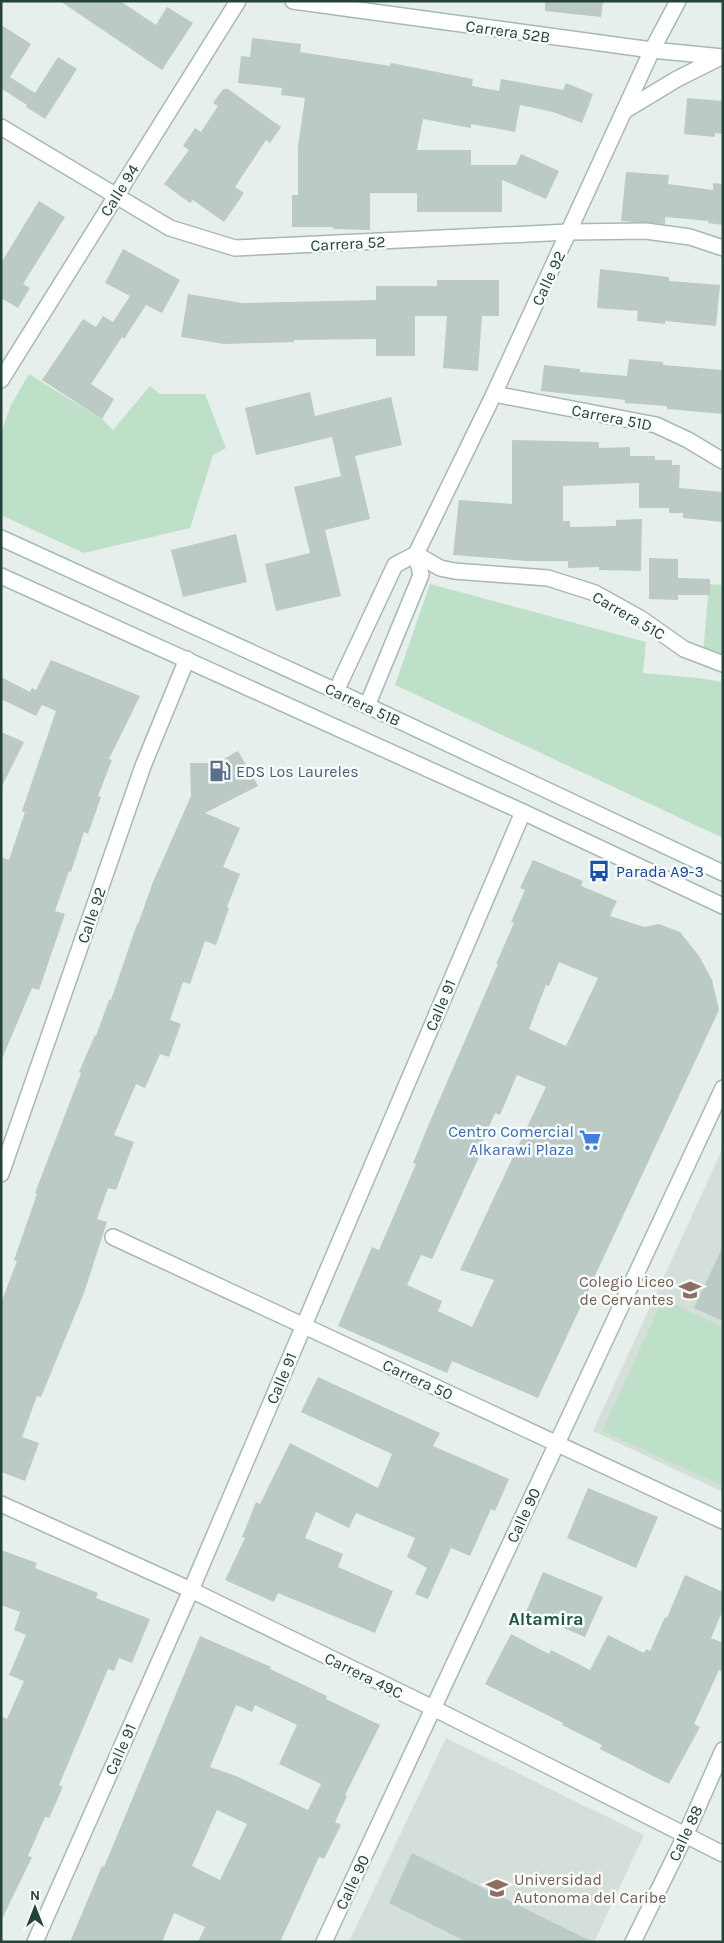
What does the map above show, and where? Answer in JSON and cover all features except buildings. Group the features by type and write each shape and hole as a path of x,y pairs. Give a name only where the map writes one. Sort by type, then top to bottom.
{"street":[{"name":"Calle 94","path":"1,380 238,1"},
{"name":"Carrera 52B","path":"293,1 652,50 723,57"},
{"name":"Calle 92","path":"416,554 494,394 652,50 678,1"},
{"path":"624,111 677,79 723,57"},
{"name":"Carrera 52","path":"1,127 170,228 235,248 569,232 646,231 690,237 723,248"},
{"name":"Carrera 51D","path":"494,394 656,425 688,440 723,461"},
{"name":"Carrera 51B","path":"1,538 336,691 723,873"},
{"path":"336,691 395,565 416,554 421,575 367,706"},
{"name":"Carrera 51C","path":"416,554 440,568 454,571 548,578 595,593 640,618 684,649 723,664"},
{"name":"Carrera 51B","path":"1,576 524,812 723,906"},
{"name":"Calle 92","path":"1,1174 143,766 187,659"},
{"name":"Calle 91","path":"35,1942 191,1590 524,812"},
{"name":"Calle 90","path":"324,1942 723,1088"},
{"name":"Carrera 50","path":"113,1237 723,1521"},
{"name":"Carrera 49C","path":"1,1504 191,1590 433,1708 723,1854"},
{"name":"Calle 88","path":"633,1942 685,1836 723,1750"}],"shaded area":[{"name":"Colegio Liceo de Cervantes","path":"723,1148 723,1492 593,1431"},
{"name":"Universidad Autonoma del Caribe","path":"446,1738 644,1835 594,1942 349,1942"}],"green space":[{"path":"29,374 102,419 113,430 150,386 160,394 205,394 226,448 213,455 190,528 84,553 1,515 1,433 11,405"},
{"path":"430,584 646,642 643,673 723,682 723,838 395,685"},
{"path":"709,584 723,585 723,655 703,654"},
{"name":"Colegio Liceo de Cervantes","path":"663,1299 723,1327 723,1486 602,1431"}],"place":[{"name":"EDS Los Laureles","path":"220,771"},
{"name":"Parada A9-3","path":"599,871"},
{"name":"Centro Comercial Alkarawi Plaza","path":"590,1140"},
{"name":"Colegio Liceo de Cervantes","path":"690,1290"},
{"name":"Universidad Autonoma del Caribe","path":"497,1888"}],"district":[{"name":"Altamira","path":"546,1619"}]}
